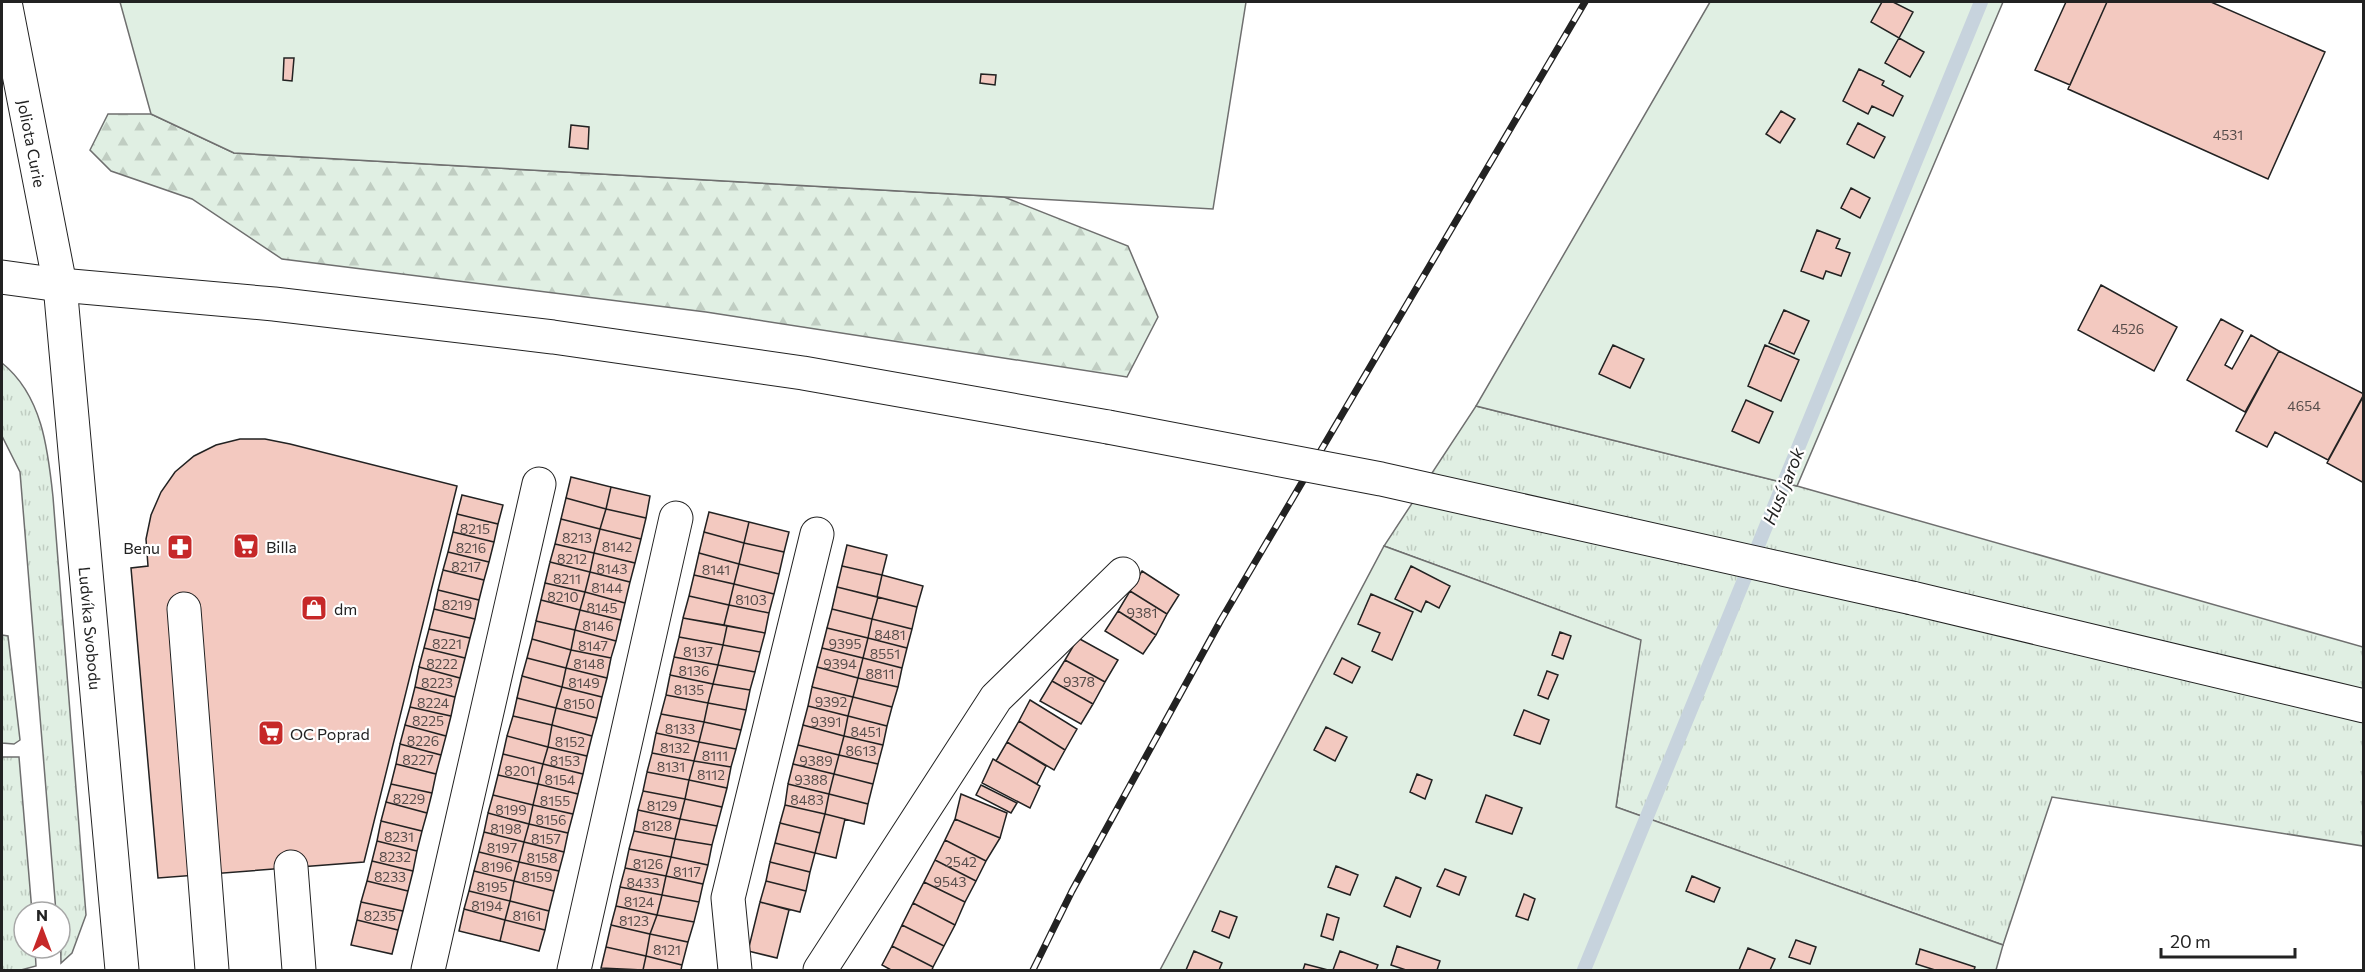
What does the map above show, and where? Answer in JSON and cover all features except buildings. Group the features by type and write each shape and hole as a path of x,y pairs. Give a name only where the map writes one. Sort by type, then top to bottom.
{"main road":[{"name":"Joliota Curie","path":"5,2 60,285"},
{"path":"2,277 60,285 274,304 575,340 803,373 1108,427 1381,479 1912,598 2364,706"},
{"name":"Ludvíka Svobodu","path":"60,285 122,970"},
{"path":"428,970 539,484"},
{"path":"574,970 676,518"},
{"path":"735,970 728,898 817,534"},
{"path":"820,970 996,698 1123,574"},
{"path":"184,609 212,970"},
{"path":"291,867 299,970"}],"green space":[{"path":"120,2 1246,2 1213,209 234,153 151,114"},
{"path":"1710,2 2003,2 1797,486 1476,406"},
{"path":"108,114 151,114 234,153 1004,197 1128,246 1158,317 1127,377 706,312 282,259 192,199 111,171 90,150"},
{"path":"2,363 26,391 34,407 41,424 49,460 86,915 72,953 72,900 55,900 20,472 2,436"},
{"path":"1476,406 1797,486 2363,647 2363,846 2052,797 2003,945 1616,807 1640,640 1384,546"},
{"path":"1384,546 1641,640 1616,807 2003,945 1996,970 1160,970"},
{"path":"2,635 8,636 20,740 14,744 2,743"},
{"path":"2,757 19,757 31,900 12,900 12,960 36,960 36,966 21,970 2,970"}],"waterway":[{"name":"Husí jarok","path":"1584,970 1981,2"}],"railway":[{"path":"1033,970 1072,891 1221,620 1585,2"}],"place":[{"name":"Billa","path":"246,546"},
{"name":"Benu","path":"180,547"},
{"name":"dm","path":"314,608"},
{"name":"OC Poprad","path":"271,733"}]}
